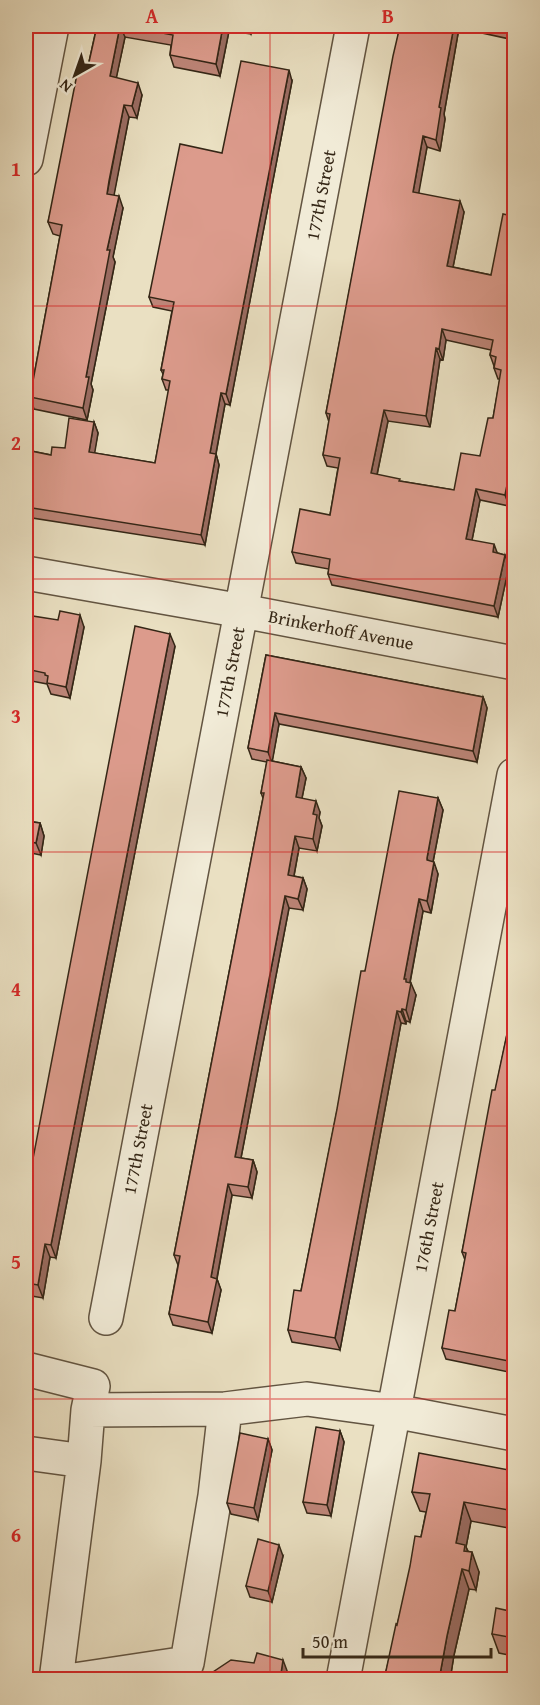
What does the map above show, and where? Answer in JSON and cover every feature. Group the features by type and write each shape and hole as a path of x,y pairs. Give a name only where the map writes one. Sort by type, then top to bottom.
{"street":[{"path":"26,159 52,26"},
{"name":"177th Street","path":"106,1318 353,26"},
{"name":"Brinkerhoff Avenue","path":"26,573 242,611 514,663"},
{"name":"176th Street","path":"343,1680 514,775"},
{"path":"26,1369 93,1386 88,1410 84,1461 56,1680"},
{"path":"88,1410 225,1409 307,1399 394,1411 514,1434"},
{"path":"74,1680 187,1663 215,1496 225,1409"},
{"path":"26,1453 84,1461"}],"building":[{"path":"97,26 120,26 110,76 138,83 132,106 124,105 109,181 107,194 119,196 107,250 110,250 86,377 89,377 83,408 30,397 62,225 48,222 78,69 87,71"},
{"path":"125,26 223,26 216,64 170,55 173,35"},
{"path":"400,26 454,26 439,107 441,108 436,140 423,136 413,192 460,201 447,266 491,275 503,214 512,216 514,202 514,450 505,495 476,489 466,539 494,544 493,552 505,555 494,606 328,574 330,559 292,552 300,509 330,515 340,458 323,455 330,414 326,413","holes":["442,329 493,340 490,355 496,357 494,368 501,370 493,418 488,418 480,456 461,453 454,490 399,481 400,479 371,473 384,410 426,416 436,348 439,349"]},
{"path":"496,26 514,26 514,29"},
{"path":"241,61 289,70 226,394 221,393 210,453 216,454 201,535 26,507 26,450 51,455 52,447 65,448 69,418 94,422 89,452 155,463 170,381 162,379 164,370 161,370 174,302 149,297 180,144 222,153"},
{"path":"60,611 80,615 66,687 47,683 48,676 45,673 26,669 26,615 58,620"},
{"path":"135,626 170,634 51,1245 45,1244 38,1285 26,1283 26,1195"},
{"path":"266,655 483,697 473,751 275,713 268,752 248,748"},
{"path":"267,760 301,767 296,797 316,801 313,814 317,815 313,839 295,836 288,875 303,878 298,899 285,896 235,1157 253,1160 248,1187 228,1184 211,1277 217,1279 208,1322 169,1314 180,1256 174,1255 264,793 261,793"},
{"path":"399,791 438,798 427,858 434,862 427,901 419,899 404,979 411,983 406,1010 397,1011 335,1338 288,1330 294,1290 301,1291 337,1109 361,971 365,971"},
{"path":"26,821 40,823 36,843 26,841"},
{"path":"514,1001 514,1362 442,1348 449,1310 455,1311 466,1253 462,1252 492,1090 495,1090"},
{"path":"316,1427 340,1431 327,1505 303,1502"},
{"path":"240,1433 268,1439 254,1508 227,1503"},
{"path":"419,1453 514,1471 514,1511 464,1502 456,1543 465,1545 464,1551 472,1552 469,1571 462,1569 439,1680 384,1680 415,1536 421,1537 430,1494 412,1492"},
{"path":"258,1539 279,1545 268,1591 246,1586"},
{"path":"496,1608 514,1612 514,1638 492,1634"},
{"path":"257,1653 283,1660 280,1680 206,1680 207,1676 231,1660 254,1663"}]}
